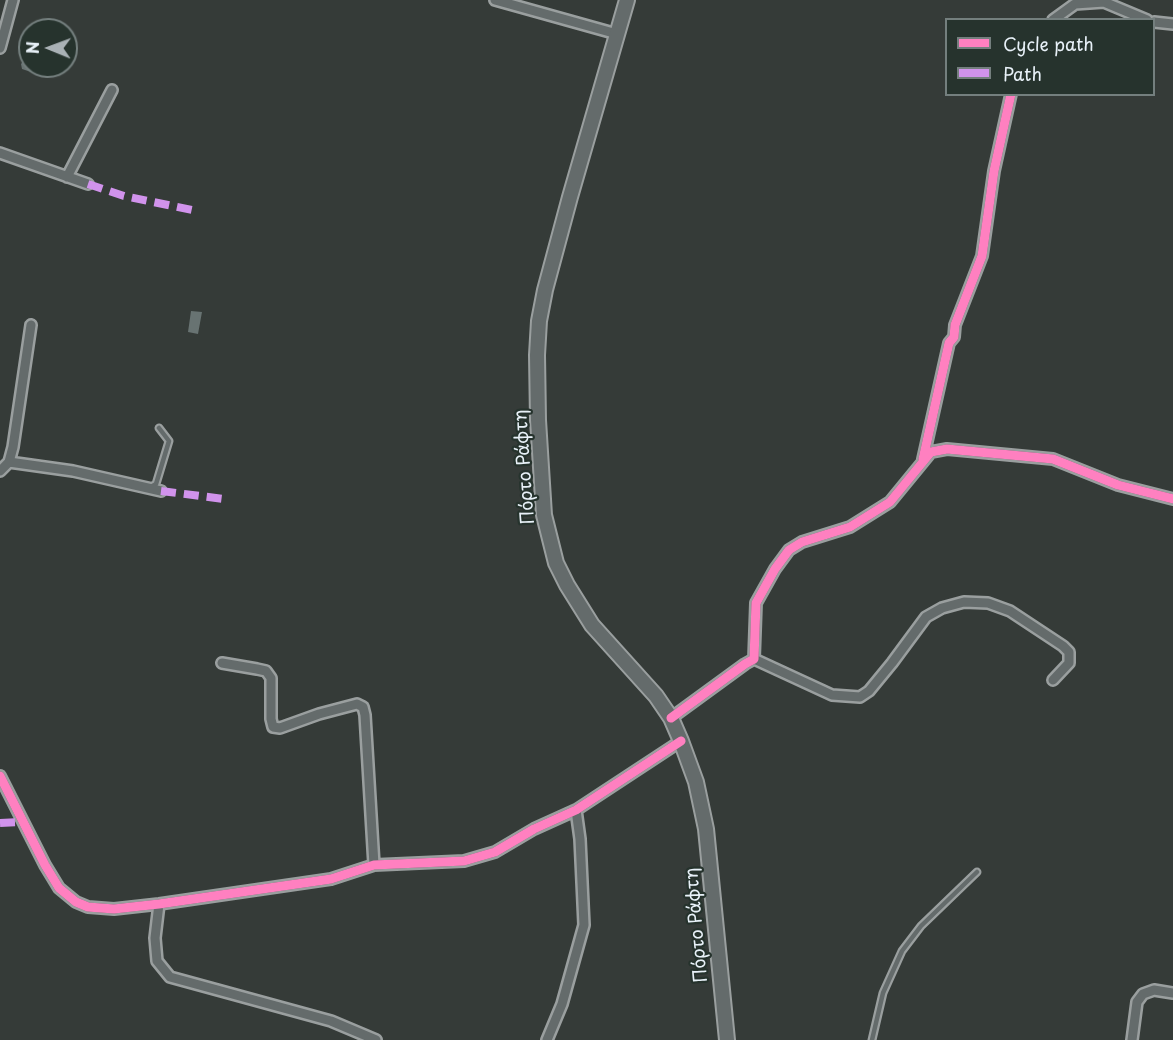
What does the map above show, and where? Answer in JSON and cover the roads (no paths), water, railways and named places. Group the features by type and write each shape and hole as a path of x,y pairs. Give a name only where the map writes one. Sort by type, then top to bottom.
{"main road":[{"name":"Πόρτο Ράφτη","path":"627,0 556,249 539,321 538,420 544,515 556,563 579,606 592,625 656,696 671,718 696,782 704,818 727,1040"}],"street":[{"path":"0,48 14,0"},
{"path":"495,0 618,34"},
{"path":"1056,18 1075,4 1104,2 1142,18"},
{"path":"1155,22 1173,24"},
{"path":"67,177 112,90"},
{"path":"923,459 949,344 954,336 955,325 982,256 1002,124 1010,96"},
{"path":"0,153 88,184"},
{"path":"0,471 9,462 31,325"},
{"path":"754,659 756,603 789,550 802,542 850,527 890,502 931,452 947,449 1053,459 1118,484 1173,499"},
{"path":"9,462 73,471 162,491"},
{"path":"754,659 832,695 860,697 869,692 926,617 942,608 964,602 988,603 1010,611 1069,652 1069,663 1053,680"},
{"path":"671,718 754,659"},
{"path":"222,663 266,671 272,678 270,719 273,727 280,728 357,704 363,707 374,865"},
{"path":"0,776 59,888 76,902 88,907 114,909 331,879 374,865 464,861 495,852 534,829 576,810 681,741"},
{"path":"547,1040 562,1004 584,925 580,839 576,810"},
{"path":"159,904 155,938 157,961 170,977 331,1022 376,1040"},
{"path":"1132,1040 1137,1002 1143,994 1154,990 1173,993"}],"lane":[{"path":"149,488 156,484 169,441 159,428"},
{"path":"872,1040 883,993 902,951 921,926 976,872"}]}
